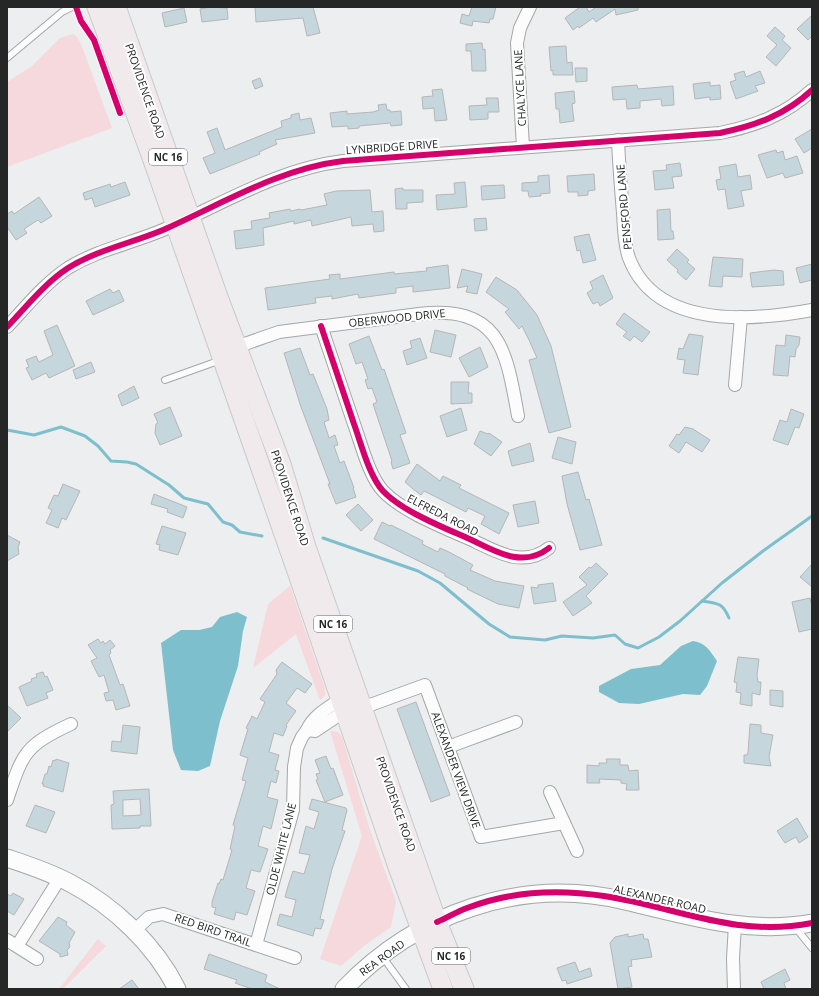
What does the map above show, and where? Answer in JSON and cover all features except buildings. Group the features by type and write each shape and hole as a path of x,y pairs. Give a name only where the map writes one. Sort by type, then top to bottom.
{"main road":[{"name":"PROVIDENCE ROAD","path":"97,7 182,221 236,347 280,464 306,547 350,706"},
{"path":"105,7 117,38 128,42"},
{"name":"PROVIDENCE ROAD","path":"116,7 182,221 222,360 350,706 429,926 443,989"},
{"name":"PROVIDENCE ROAD","path":"429,926 464,989"}],"street":[{"name":"CHALYCE LANE","path":"523,147 517,50 520,28 530,7"},
{"name":"LYNBRIDGE DRIVE","path":"7,327 66,269 84,259 182,221 274,179 319,164 715,133 740,129 780,114 812,90"},
{"name":"PENSFORD LANE","path":"618,140 626,243 629,259 636,273 648,288 661,299 673,306 695,312 741,317 789,314 812,310"},
{"name":"OBERWOOD DRIVE","path":"236,347 278,332 441,311 464,315 486,328 495,336 502,346 511,376 518,416"},
{"path":"735,385 741,317"},
{"name":"ELFREDA ROAD","path":"321,326 371,471 382,490 399,504 493,551 512,558 527,558 541,554 549,548"},
{"name":"ALEXANDER VIEW DRIVE","path":"350,706 425,685 481,837 564,823"},
{"name":"OLDE WHITE LANE","path":"256,944 293,810 294,767 297,748 311,722 317,716 350,706"},
{"path":"448,747 516,722"},
{"path":"7,800 19,767 28,751 45,736 71,724"},
{"path":"550,792 577,851"},
{"path":"7,858 60,878 84,890 101,902 134,931 158,959 177,989"},
{"path":"38,960 12,943 60,878"},
{"name":"ALEXANDER ROAD","path":"429,926 466,908 493,900 527,894 552,892 604,896 702,920 734,925 774,927 812,923"},
{"name":"RED BIRD TRAIL","path":"134,931 149,917 163,914 295,958"},
{"path":"734,925 734,989"},
{"name":"REA ROAD","path":"344,989 361,971 429,926"}],"lane":[{"path":"7,58 62,12 72,7"},
{"path":"165,380 222,360"},
{"path":"794,926 812,948"},
{"path":"382,956 406,989"}],"shaded area":[{"path":"73,34 77,37 81,44 112,128 7,167 7,82 32,66 60,38"},
{"path":"290,586 325,689 325,695 320,700 296,634 253,668 268,604"},
{"path":"330,731 338,732 342,737 370,830 396,901 391,927 365,945 341,966 320,959 362,836"},
{"path":"98,939 106,946 63,989 59,989"}],"water":[{"path":"237,612 247,617 243,631 238,666 220,721 210,766 198,771 181,770 173,750 161,643 181,630 199,630 212,627 220,617"},
{"path":"693,641 701,644 710,651 717,661 707,686 700,695 683,694 639,704 619,703 599,692 599,686 631,669 660,665 681,646"}],"waterway":[{"path":"7,430 34,435 61,427 85,436 98,446 111,461 136,464 169,485 184,498 208,504 223,522 232,525 240,532 262,536"},
{"path":"323,538 418,571 440,583 489,624 510,637 545,640 562,636 593,638 615,635 625,644 638,648 659,637 680,621 722,583 812,516"},
{"path":"702,601 722,606 729,618"}],"cycle path":[{"path":"76,7 81,21 94,40 120,113"},
{"path":"7,327 51,281 68,268 79,262 103,251 163,230 273,179 319,165 343,161 720,133 745,127 780,113 802,99 812,90"},
{"path":"321,326 366,459 378,485 383,491 392,499 414,513 494,551 512,557 522,558 540,554 549,548"},
{"path":"437,922 484,902 518,895 552,892 604,896 706,919 757,927 784,927 812,923"}]}
